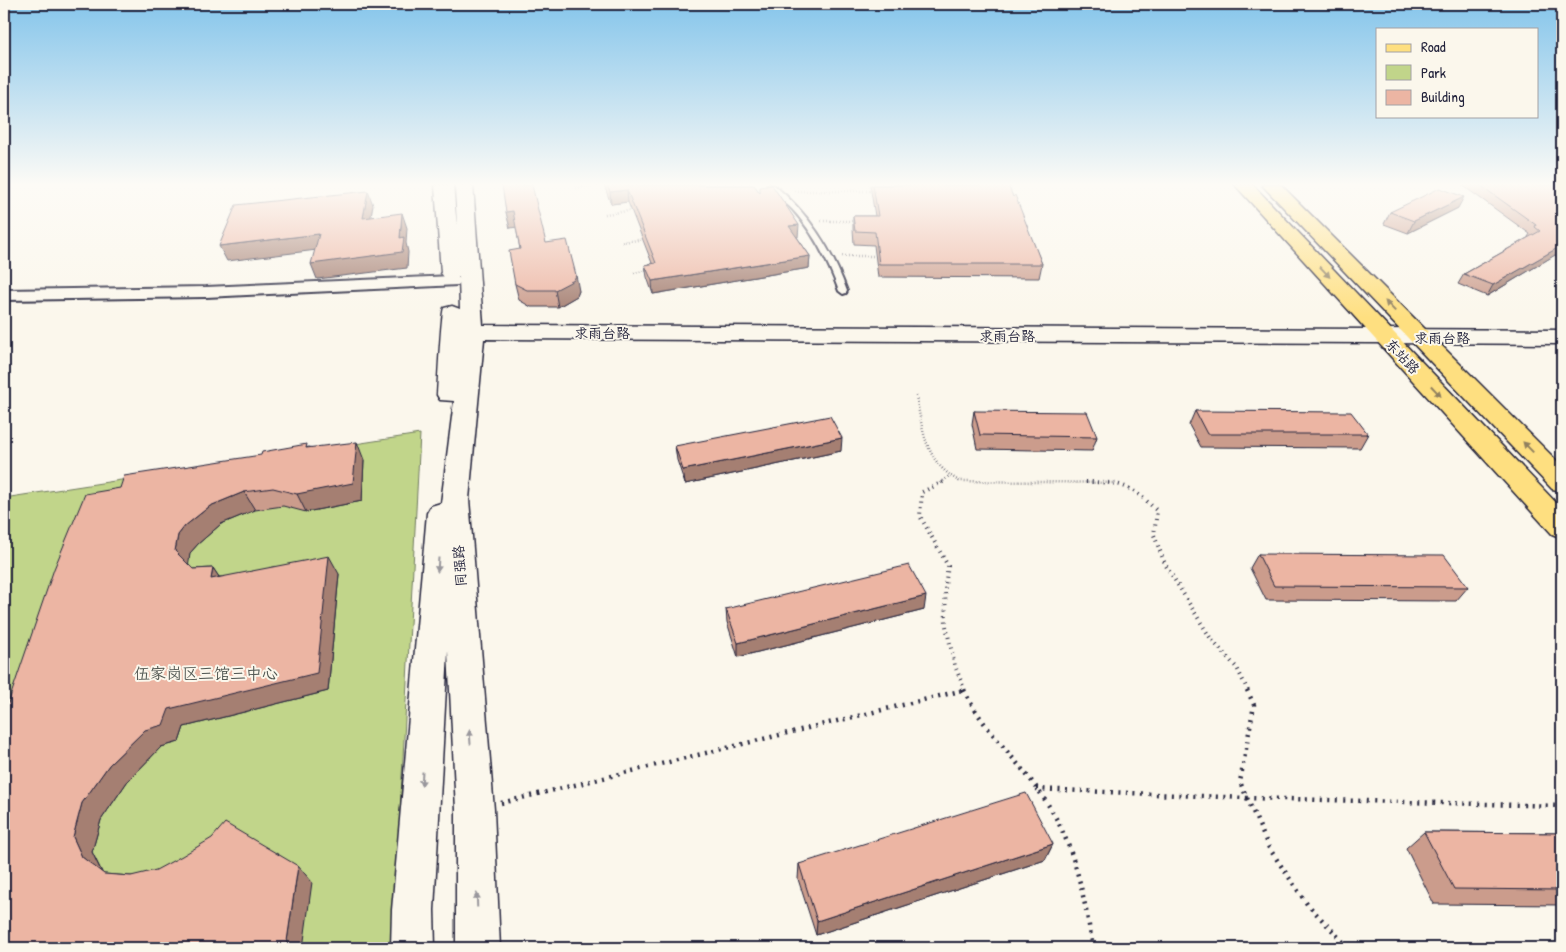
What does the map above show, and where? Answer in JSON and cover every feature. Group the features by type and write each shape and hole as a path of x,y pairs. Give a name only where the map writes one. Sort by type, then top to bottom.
{"main road":[{"name":"同强路","path":"413,948 414,900 463,338 452,281 448,229"},
{"name":"同强路","path":"464,229 463,338 455,500 474,810 478,948"},
{"name":"东站路","path":"1286,229 1562,527"},
{"name":"东站路","path":"1315,229 1562,482"},
{"name":"求雨台路","path":"463,338 1426,343 1562,337"},
{"name":"求雨台路","path":"1426,343 1562,349"}],"street":[{"path":"4,295 206,292 452,281"}],"lane":[{"path":"813,229 829,256 843,291"}],"path":[{"path":"622,242 651,238"},
{"path":"829,256 888,256"},
{"path":"634,273 653,270"},
{"path":"916,396 921,423 931,454 941,470 959,481 1115,482 1138,492 1156,511 1154,535 1165,564 1211,639 1237,668 1254,705 1240,782 1269,848 1307,904 1349,948"},
{"path":"950,476 939,485 922,492 920,516 948,566 944,590 944,623 958,677 981,721 1046,801 1071,849 1086,908 1093,948"},
{"path":"474,810 964,690"},
{"path":"1036,789 1247,798 1562,806"}],"green space":[{"name":"伍家岗区三馆三中心","path":"420,434 393,948 4,948 4,498"}],"building":[{"path":"226,229 401,229 400,238 404,237 402,252 311,264 319,234 219,246"},
{"path":"516,229 543,229 546,243 567,240 576,275 574,280 555,290 527,290 515,284 509,251 520,249"},
{"path":"643,229 791,229 810,256 652,281 645,265 656,263"},
{"path":"855,229 1028,229 1042,264 879,264 875,232 855,231"},
{"path":"1538,229 1562,229 1562,246 1493,285 1464,274 1540,231"},
{"path":"974,411 1087,412 1097,437 980,435"},
{"path":"1195,411 1351,412 1368,434 1207,434"},
{"path":"830,416 842,438 683,470 675,446"},
{"name":"伍家岗区三馆三中心","path":"357,442 353,483 297,494 273,488 244,492 210,506 185,526 178,535 175,551 193,569 213,568 211,579 329,556 317,673 169,709 163,725 145,730 109,765 82,803 73,837 82,857 104,874 131,876 156,870 182,856 212,838 225,823 298,866 286,948 4,948 4,715 54,569 85,494 120,488 124,476 261,455 262,452 307,444 306,448"},
{"path":"1258,554 1444,555 1468,587 1274,586"},
{"path":"909,565 926,596 738,643 726,609"},
{"path":"1026,793 1053,844 817,921 799,864"},
{"path":"1424,832 1562,833 1562,890 1454,889"}]}
